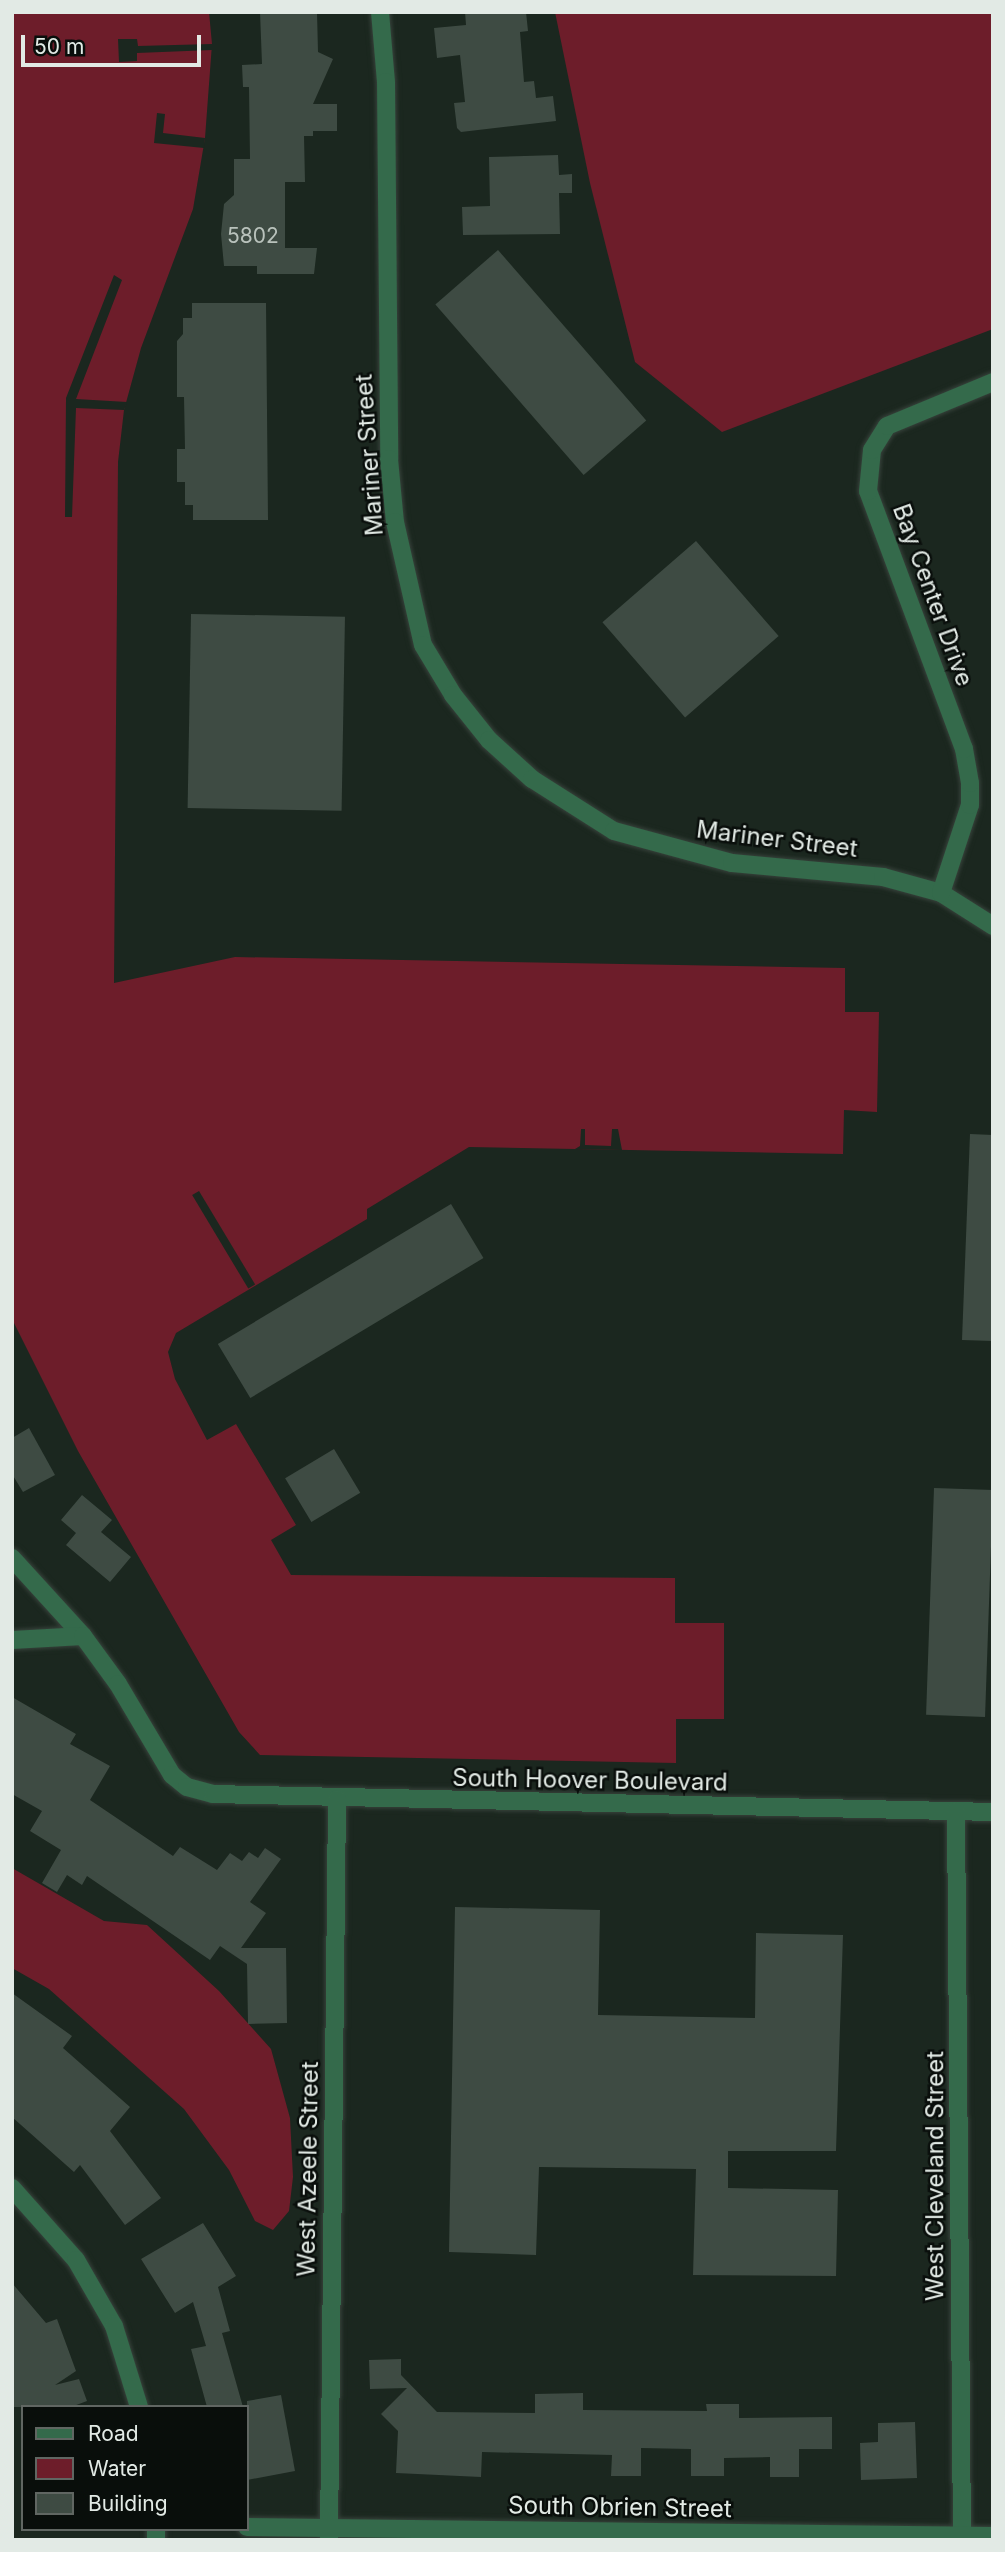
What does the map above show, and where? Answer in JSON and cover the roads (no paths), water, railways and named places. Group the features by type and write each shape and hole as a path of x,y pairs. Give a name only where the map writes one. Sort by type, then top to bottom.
{"street":[{"name":"Mariner Street","path":"380,12 386,82 389,459 395,522 423,645 453,695 489,740 532,779 614,831 732,863 883,877 941,893 993,926"},
{"name":"Bay Center Drive","path":"941,893 970,805 970,783 964,750 868,491 872,450 887,426 993,382"},
{"path":"12,1558 83,1636"},
{"path":"12,1640 83,1636"},
{"name":"South Hoover Boulevard","path":"83,1636 118,1684 172,1775 187,1787 213,1794 337,1799 993,1812"},
{"name":"West Azeele Street","path":"329,2534 337,1799"},
{"name":"West Cleveland Street","path":"957,1811 962,2538"},
{"path":"12,2188 76,2260 108,2315 138,2405"},
{"name":"South Obrien Street","path":"248,2527 329,2534 993,2536"}],"water":[{"path":"12,12 209,12 212,44 205,138 193,209 141,348 124,410 118,462 114,983 235,957 845,968 845,1012 879,1012 877,1112 844,1110 843,1154 469,1147 367,1209 367,1219 176,1333 168,1352 175,1379 207,1440 236,1424 296,1525 271,1540 291,1575 675,1578 675,1623 724,1623 724,1719 676,1719 676,1763 260,1755 239,1732 78,1451 12,1319"},
{"path":"555,12 993,12 993,329 722,432 635,362 590,183"},
{"path":"12,1868 104,1921 147,1925 219,1991 271,2049 290,2118 293,2177 289,2211 273,2230 255,2221 229,2170 184,2109 49,1989 12,1968"}]}
